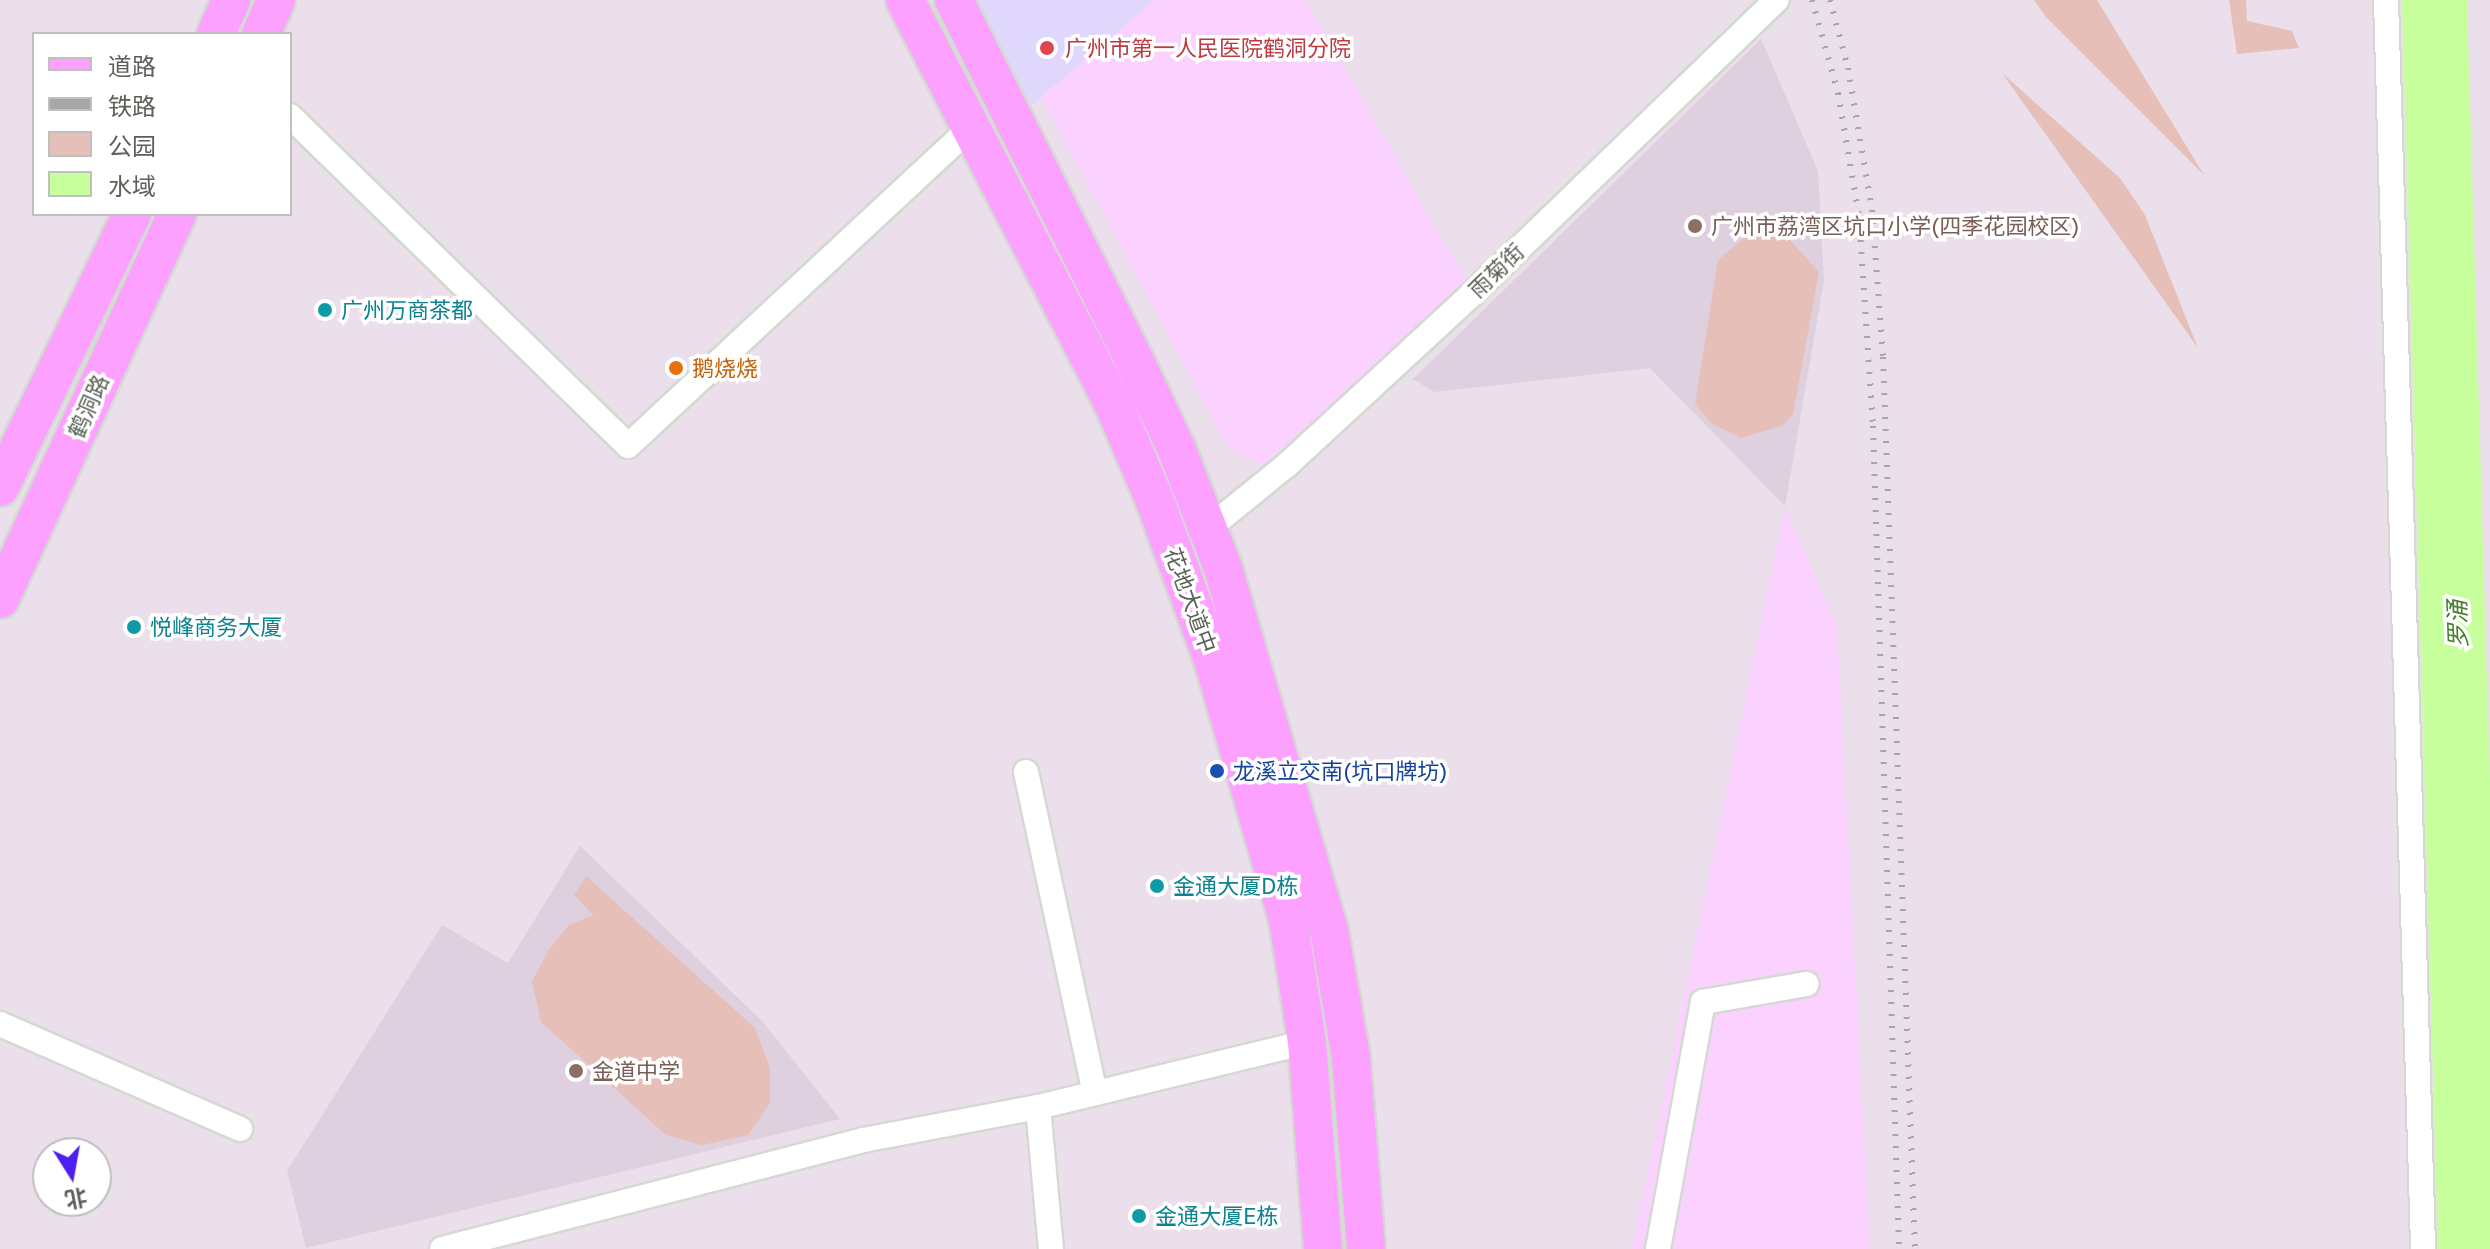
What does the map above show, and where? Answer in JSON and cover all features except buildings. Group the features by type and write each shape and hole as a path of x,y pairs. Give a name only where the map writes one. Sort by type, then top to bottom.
{"main road":[{"path":"217,32 231,0"},
{"path":"262,32 276,0"},
{"path":"895,0 932,53"},
{"name":"花地大道中","path":"905,0 1113,403 1186,581 1288,919 1307,1042 1323,1249"},
{"name":"花地大道中","path":"954,0 1177,450 1249,647 1329,930 1351,1058 1366,1249"},
{"name":"鹤洞路","path":"0,487 131,216"},
{"name":"鹤洞路","path":"0,599 176,216"}],"street":[{"name":"雨菊街","path":"1208,529 1300,454 1776,0"},
{"path":"2386,0 2423,1249"},
{"path":"292,118 628,446 971,127"},
{"path":"1026,772 1095,1093"},
{"path":"1658,1249 1703,1002 1806,984"},
{"path":"0,1024 240,1129"},
{"path":"442,1249 863,1140 1038,1107 1307,1042"},
{"path":"1038,1107 1051,1249"}],"shaded area":[{"name":"广州市第一人民医院鹤洞分院","path":"971,0 1154,0 1027,109"},
{"path":"1154,0 1306,0 1466,281 1266,466 1229,449 1041,97"},
{"name":"广州市荔湾区坑口小学(四季花园校区)","path":"1761,39 1818,171 1824,281 1785,506 1650,368 1434,392 1413,379"},
{"path":"1785,506 1837,628 1870,1249 1632,1249"},
{"name":"金道中学","path":"580,846 763,1022 840,1119 306,1248 287,1171 442,925 508,963"}],"green space":[{"path":"2034,0 2097,0 2204,175 2046,17"},
{"path":"2229,0 2246,0 2247,21 2292,31 2299,48 2237,54"},
{"path":"2002,73 2120,178 2145,215 2198,348"},
{"path":"1769,233 1790,240 1819,272 1793,414 1782,426 1741,438 1712,424 1695,404 1718,260 1744,238"},
{"path":"586,876 755,1028 770,1068 770,1103 748,1135 702,1145 666,1135 541,1022 532,981 550,948 569,925 593,915 574,895"}],"water":[{"name":"罗涌","path":"2402,0 2467,0 2490,788 2490,1249 2438,1249"}],"railway":[{"path":"1812,0 1838,93 1859,216 1873,426 1899,1249"},
{"path":"1830,0 1848,68 1872,210 1883,357 1915,1249"}],"place":[{"name":"广州市第一人民医院鹤洞分院","path":"1047,48"},
{"name":"广州市荔湾区坑口小学(四季花园校区)","path":"1695,226"},
{"name":"广州万商茶都","path":"325,310"},
{"name":"鹅烧烧","path":"676,368"},
{"name":"悦峰商务大厦","path":"134,627"},
{"name":"龙溪立交南(坑口牌坊)","path":"1217,771"},
{"name":"金通大厦D栋","path":"1157,886"},
{"name":"金道中学","path":"576,1071"},
{"name":"金通大厦E栋","path":"1139,1216"}]}
